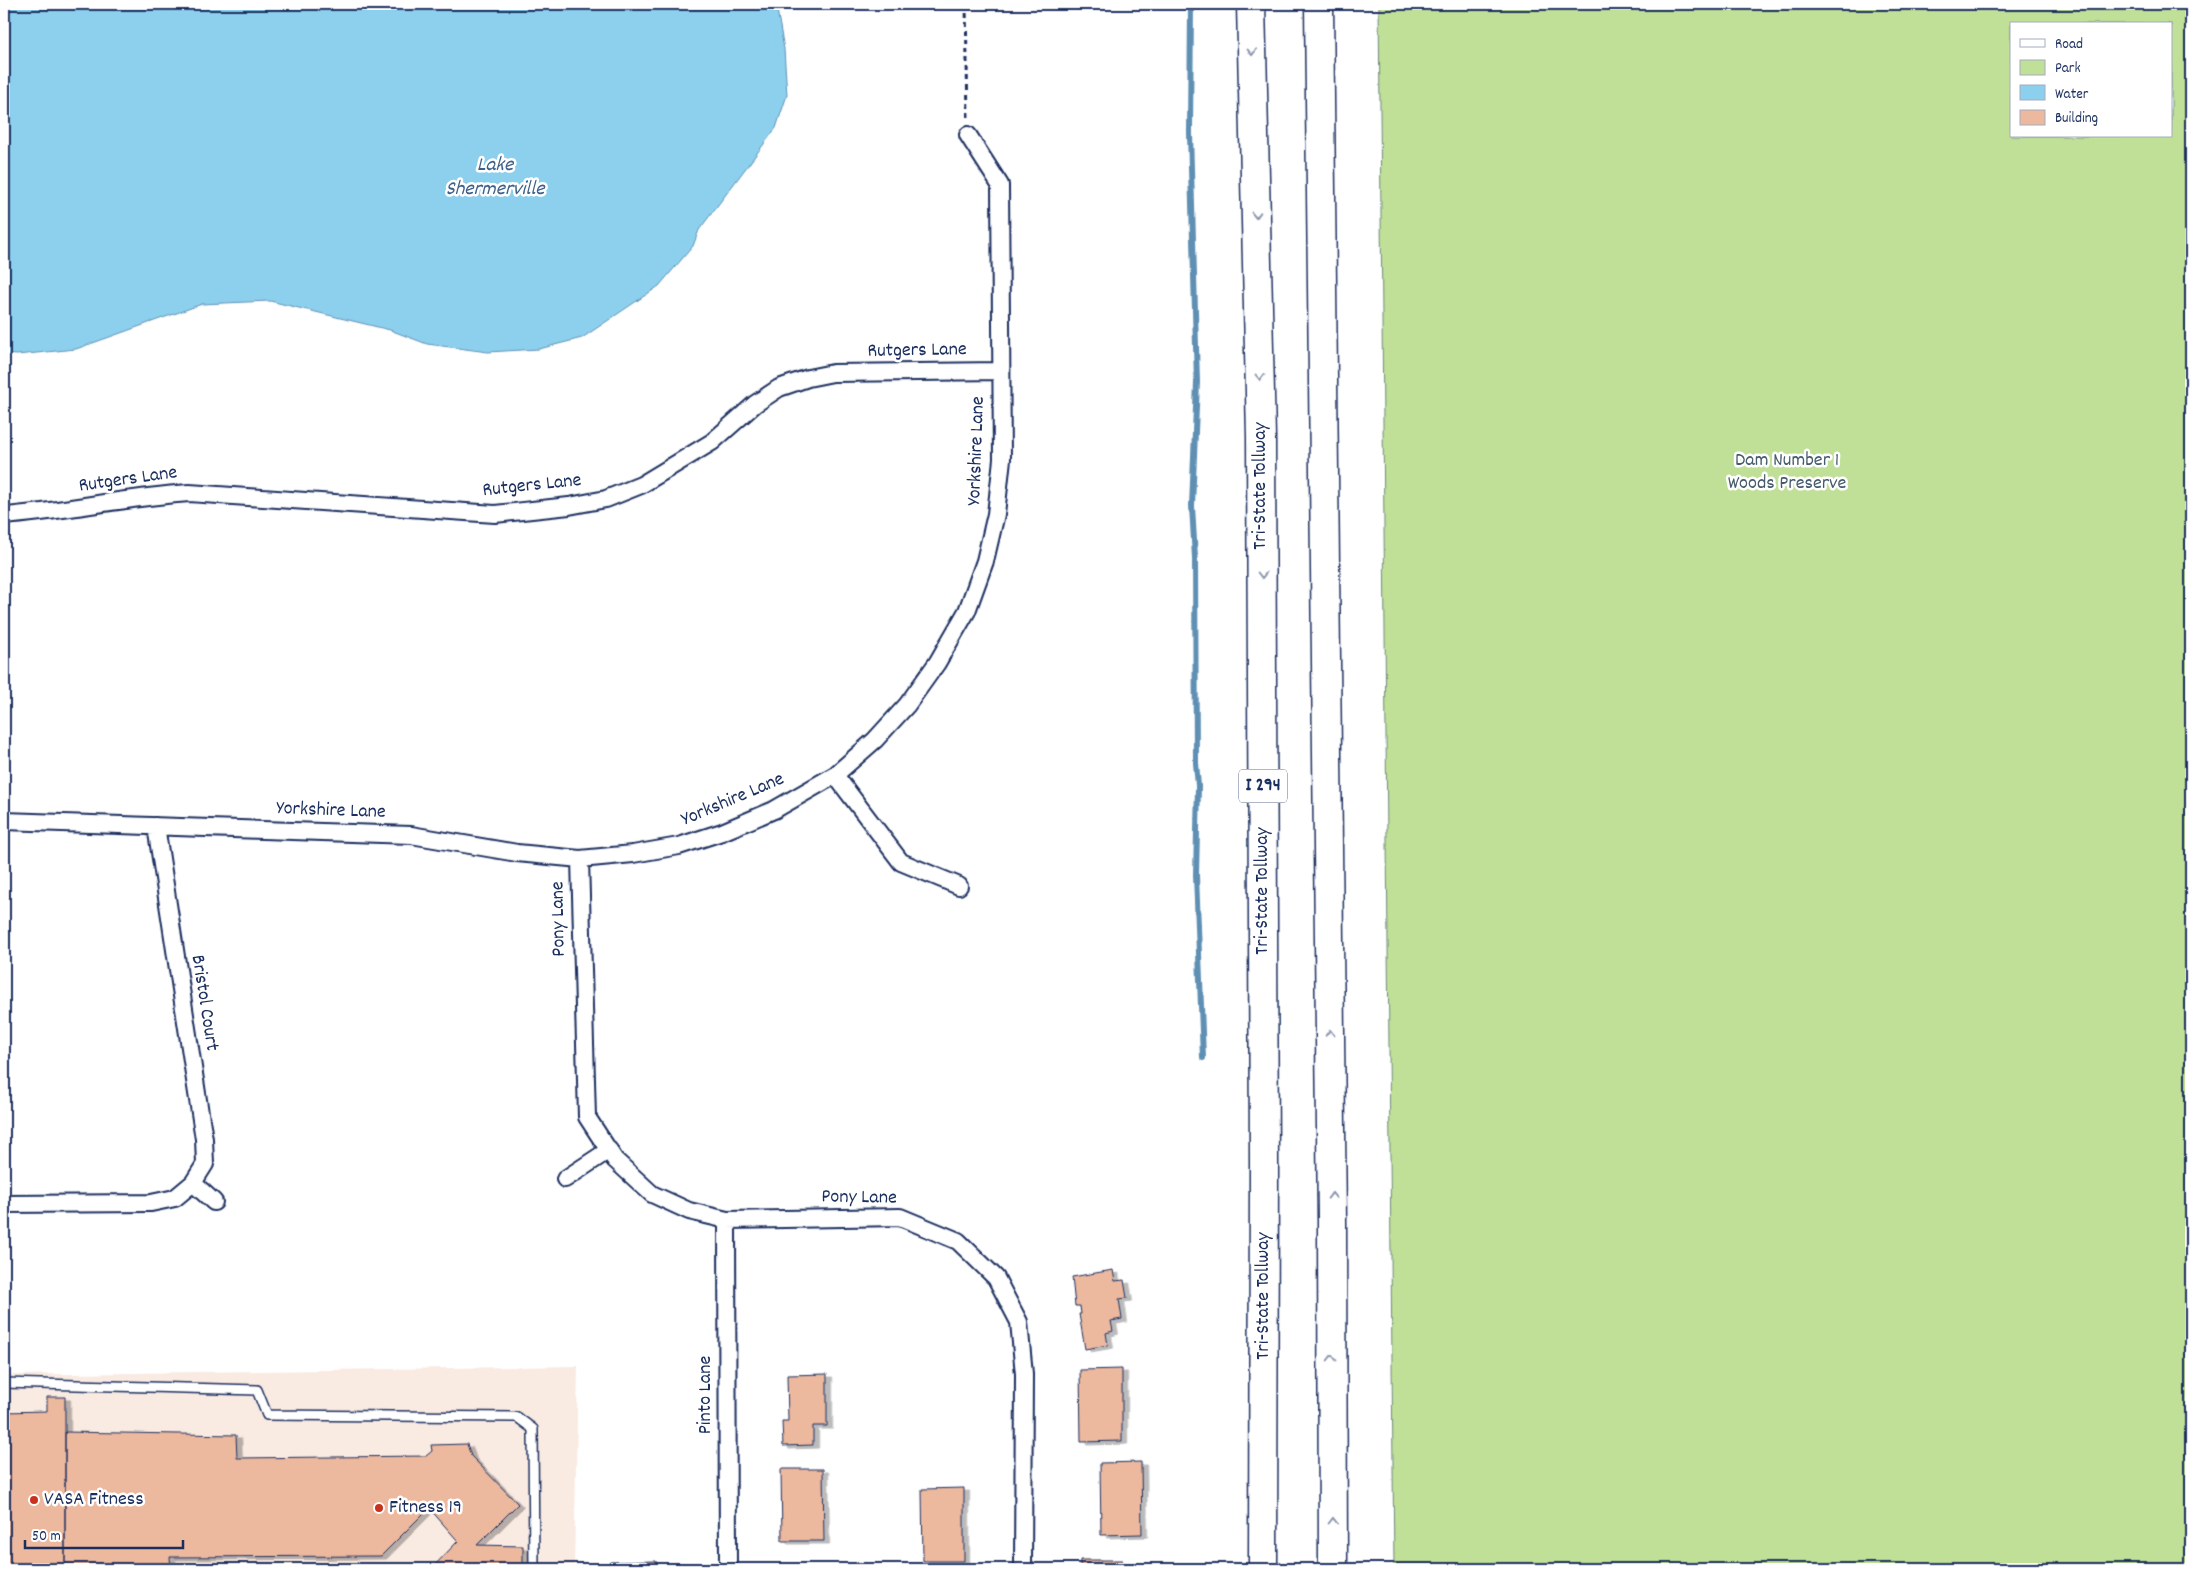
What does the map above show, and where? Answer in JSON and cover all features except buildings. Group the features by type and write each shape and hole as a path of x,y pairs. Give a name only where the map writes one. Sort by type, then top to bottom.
{"highway":[{"name":"Tri-State Tollway","path":"1251,4 1261,446 1264,1155 1263,1569"},
{"path":"1319,4 1332,1222 1333,1569"}],"street":[{"name":"Yorkshire Lane","path":"4,821 411,835 517,853 580,859 633,854 679,846 714,835 774,810 835,775 875,740 907,705 937,663 966,611 985,560 996,514 1002,459 1000,184 968,134"},
{"name":"Rutgers Lane","path":"4,516 57,511 154,495 189,493 495,514 569,506 606,498 641,485 712,442 755,404 779,388 808,378 833,373 1001,371"},
{"path":"835,775 901,862 959,886"},
{"name":"Bristol Court","path":"4,1204 151,1203 175,1198 193,1183 205,1164 204,1139 156,826"},
{"name":"Pony Lane","path":"580,859 587,1117 616,1160 652,1194 689,1211 727,1220 900,1217 958,1241 996,1278 1019,1322 1024,1374 1023,1569"},
{"path":"565,1179 609,1150"},
{"path":"193,1183 214,1202"},
{"name":"Pinto Lane","path":"727,1220 728,1569"}],"lane":[{"path":"4,1383 257,1390 267,1415 517,1417 533,1429 534,1569"}],"path":[{"path":"966,4 968,134"}],"shaded area":[{"path":"578,1366 574,1569 4,1569 4,1375"}],"green space":[{"name":"Dam Number 1 Woods Preserve","path":"1379,4 2191,4 2191,1569 1394,1569"}],"water":[{"name":"Lake Shermerville","path":"4,4 776,4 784,49 787,95 776,128 699,230 693,246 659,286 582,338 539,349 488,352 427,344 390,330 270,301 202,304 76,349 17,355 4,354"}],"waterway":[{"path":"1191,4 1190,133 1197,382 1192,506 1195,558 1196,763 1198,786 1196,875 1203,1058"}],"place":[{"name":"VASA Fitness","path":"34,1500"},
{"name":"Fitness 19","path":"379,1508"}]}
